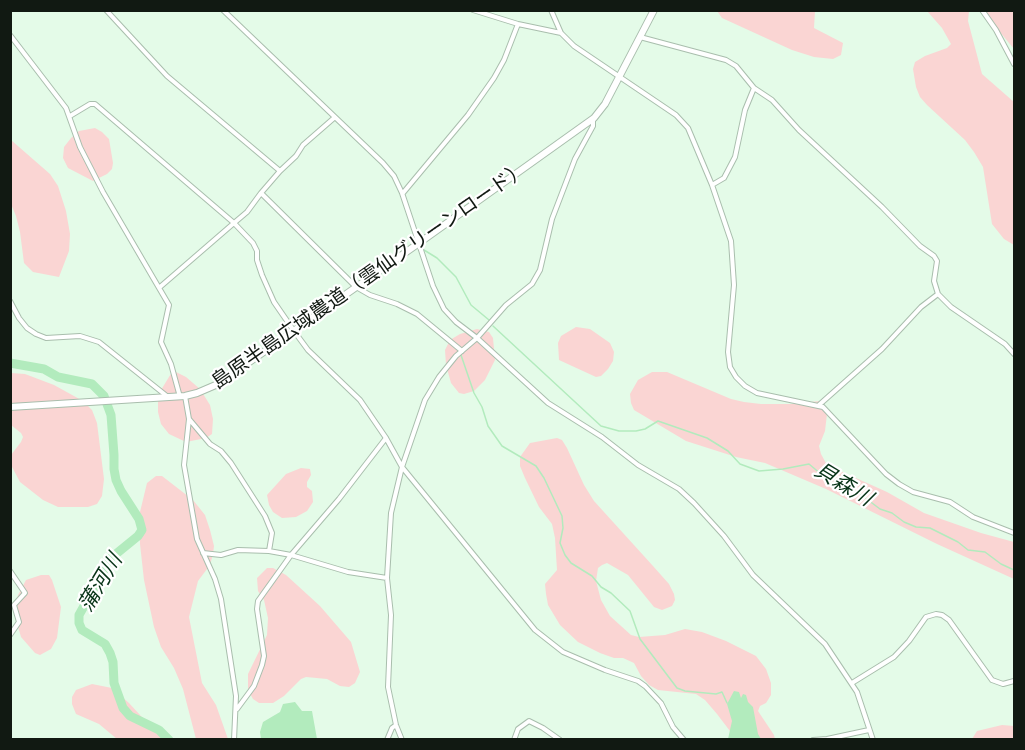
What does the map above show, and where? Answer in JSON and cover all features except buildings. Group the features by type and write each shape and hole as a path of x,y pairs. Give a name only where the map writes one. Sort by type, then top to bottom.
{"street":[{"path":"106,10 167,76 280,171"},
{"path":"222,10 394,176 433,286 444,309 548,403 603,437 638,465 679,489 724,536 753,575 825,644 852,683 861,701 873,740"},
{"path":"473,10 519,24 561,33"},
{"path":"551,10 561,33 574,46 683,121 712,185 726,223 733,257 734,285 728,352 730,367 745,386 757,393 819,405 886,474 899,484 913,492 950,502 973,517 1014,533"},
{"name":"島原半島広域農道（雲仙グリーンロード）","path":"10,407 169,398 197,393 218,384 594,118 605,104 654,10"},
{"path":"982,10 996,30 1014,64"},
{"path":"402,194 468,114 494,78 519,24"},
{"path":"10,35 56,94 70,116 80,147 103,192 169,305 161,342 183,396 189,419 184,465 194,525 202,553 215,579 221,599 233,674 236,711 234,740"},
{"path":"640,37 726,60 736,66 754,88 772,100 799,130 882,207 920,246 934,256 937,261 934,281 938,294 951,307 1005,344 1014,354"},
{"path":"712,185 724,178 735,157 745,110 754,88"},
{"path":"70,116 90,104 95,104 234,223 254,243 257,250 256,260 274,302 294,331 308,350 360,400 386,438 402,467 542,638 563,652 638,681 645,686 662,703 668,719 684,740"},
{"path":"160,287 247,212 303,145 334,117"},
{"path":"402,740 396,725 388,687 391,615 387,578 390,513 402,467 430,390 462,351 477,338 507,304 532,284 540,270 552,219 575,159 593,126 594,118"},
{"path":"261,193 356,287 370,296 397,304 417,314 462,351"},
{"path":"819,405 882,349 921,307 938,294"},
{"path":"10,301 19,318 36,334 46,338 80,336 99,342 169,398"},
{"path":"189,419 210,444 221,451 231,463 265,516 272,533 269,551"},
{"path":"236,711 254,686 264,656 256,609 258,601 291,555 339,499 386,438"},
{"path":"202,553 221,555 238,550 269,551 348,572 387,578"},
{"path":"10,571 25,593 14,605 19,622 10,635"},
{"path":"852,683 894,657 926,617 936,614 949,620 992,680 1003,684 1014,681"},
{"path":"514,740 518,729 529,721 560,740"},
{"path":"387,740 392,728 396,725"},
{"path":"813,740 869,730"}],"shaded area":[{"path":"717,11 815,11 814,28 843,43 841,55 833,59 814,57 792,50 722,18"},
{"path":"927,11 969,11 968,21 982,74 1014,102 1014,245 1004,239 992,224 983,167 974,152 965,140 927,105 920,97 916,87 913,69 915,62 951,44 942,28"},
{"path":"979,11 1014,11 1014,49 990,20"},
{"path":"95,128 109,139 113,163 112,169 107,174 93,181 68,168 63,158 64,147 71,138 79,131"},
{"path":"11,140 50,174 58,186 70,234 69,251 59,277 33,272 24,263 20,232 11,204"},
{"path":"576,327 590,329 610,343 614,352 613,361 601,376 596,377 559,360 558,343 561,336"},
{"path":"477,329 489,332 493,338 495,360 485,380 474,391 459,393 451,383 445,350 450,340"},
{"path":"172,372 186,377 200,389 210,405 213,419 212,434 206,438 186,442 169,434 161,424 158,395"},
{"path":"652,372 667,372 731,399 744,402 791,404 820,401 825,406 827,414 825,431 819,446 827,465 887,492 924,513 1014,542 1014,579 826,489 765,463 736,457 686,441 634,410 630,394 638,380"},
{"path":"11,373 25,374 54,385 83,401 92,410 97,423 104,479 102,496 97,504 88,507 58,507 43,500 20,482 11,465 11,455 23,437 11,425"},
{"path":"557,438 562,440 567,448 594,501 669,584 674,594 675,600 672,606 662,610 654,607 628,575 607,563 598,568 596,581 601,600 610,616 631,635 639,637 665,635 685,629 702,632 726,641 756,656 766,669 771,683 771,695 758,711 775,739 736,739 705,700 696,694 658,690 649,685 641,676 634,663 600,653 578,642 560,625 548,605 545,584 557,570 552,524 539,507 520,466 520,457 530,443"},
{"path":"301,468 310,469 311,475 307,487 312,491 313,502 307,511 296,517 282,518 273,512 267,495 286,474"},
{"path":"156,476 162,476 193,500 205,515 210,530 214,546 213,554 210,565 198,581 189,617 202,683 216,705 228,739 196,739 183,689 161,647 154,627 144,580 140,544 140,512 147,483"},
{"path":"267,568 273,568 286,575 320,606 351,642 360,672 355,683 349,687 340,686 327,679 306,677 273,703 259,703 253,699 248,690 248,674 267,635 268,618 264,600 258,591 257,578"},
{"path":"49,575 61,607 57,638 51,649 40,655 35,653 21,637 14,613 18,595 26,580"},
{"path":"92,684 112,688 162,739 117,739 99,724 76,714 72,697 76,690"},
{"path":"734,691 739,692 741,698 743,694 746,695 753,707 761,739 728,739 732,721 727,704"},
{"path":"295,702 302,711 312,711 317,739 261,739 260,732 263,722 280,712 283,704"},
{"path":"1002,725 1014,726 1014,739 972,739 977,731"}],"waterway":[{"name":"貝森川","path":"424,250 437,258 456,277 471,305 489,320"},
{"name":"貝森川","path":"493,326 601,426 619,431 636,431 645,429 658,421 707,438 728,451 740,464 759,471 809,464 828,480 835,479 904,522 916,527 930,528 958,542 968,550 985,552 1014,570"},
{"path":"461,355 488,426 502,446 536,466 544,478 562,516 563,528 560,543 571,563 592,576 601,587 630,611 640,639 677,688 716,694 722,692 727,703"},
{"name":"蒲河川","path":"10,363 44,369 58,377 92,384 104,396 111,415 116,480 139,519 142,530 111,558 79,615 79,623 82,630 105,644 110,653 114,683 123,708 130,716 159,730 169,740"}]}
